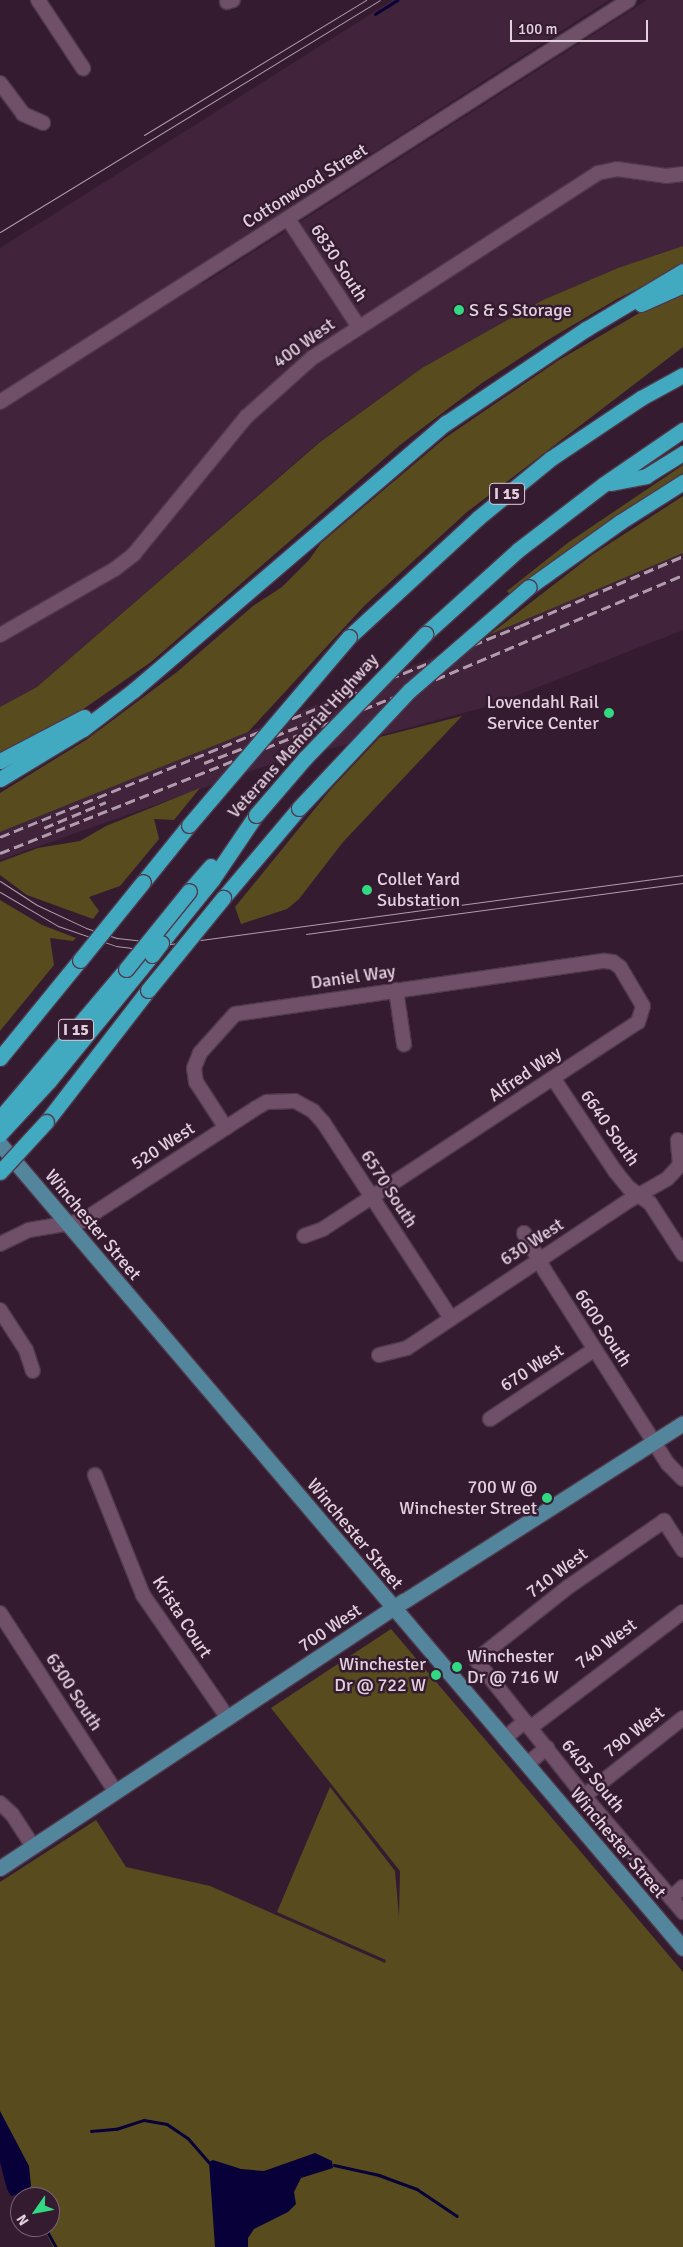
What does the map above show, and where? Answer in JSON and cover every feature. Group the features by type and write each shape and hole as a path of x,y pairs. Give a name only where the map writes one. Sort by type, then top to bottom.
{"highway":[{"path":"0,779 83,729 134,690 446,423 586,329 683,271"},
{"path":"586,329 683,285"},
{"path":"550,459 683,363"},
{"name":"Veterans Memorial Highway","path":"0,1058 189,825 349,637 463,531 550,459 641,398 683,375"},
{"name":"Veterans Memorial Highway","path":"0,1118 28,1095 189,891 311,751 425,634 518,550 604,484 683,430"},
{"path":"604,484 646,476 683,454"},
{"path":"0,1172 46,1122 148,990 299,808 410,690 529,587 680,483"},
{"path":"0,761 134,690"},
{"path":"0,1134 28,1095 152,955 212,880 256,815"}],"main road":[{"name":"Winchester Street","path":"0,1144 683,1948"},
{"name":"700 West","path":"0,1868 394,1608 683,1423"}],"street":[{"path":"38,0 83,68"},
{"name":"Cottonwood Street","path":"0,402 629,0"},
{"path":"0,83 22,114 43,123"},
{"name":"400 West","path":"0,635 115,569 134,554 246,417 298,368 598,173 617,169 666,176 683,174"},
{"name":"6830 South","path":"288,219 359,327"},
{"name":"Daniel Way","path":"226,1128 196,1082 194,1068 200,1054 230,1017 246,1011 613,962"},
{"name":"Alfred Way","path":"304,1236 323,1229 553,1078 642,1016 641,1000 613,962"},
{"path":"396,990 404,1044"},
{"name":"6640 South","path":"553,1078 611,1166 629,1188 650,1203 683,1254"},
{"name":"520 West","path":"0,1244 29,1230 82,1220 267,1102 281,1100"},
{"name":"6570 South","path":"281,1100 295,1101 313,1111 372,1196 451,1318"},
{"name":"630 West","path":"379,1355 407,1348 539,1259 676,1171 681,1160 678,1140"},
{"name":"6600 South","path":"524,1233 654,1441 683,1479"},
{"path":"0,1310 26,1350 33,1370"},
{"name":"670 West","path":"490,1419 595,1349"},
{"name":"Krista Court","path":"95,1475 143,1595 228,1718"},
{"name":"710 West","path":"476,1660 568,1587 664,1521 683,1550"},
{"name":"740 West","path":"505,1738 527,1725 683,1612"},
{"name":"6300 South","path":"0,1613 116,1792"},
{"name":"6405 South","path":"476,1660 584,1796 683,1912"},
{"name":"790 West","path":"584,1796 683,1718"},
{"path":"527,1764 547,1748"},
{"path":"0,1803 12,1814 33,1846"},
{"path":"671,1898 683,1887"}],"shaded area":[{"path":"393,0 609,0 0,394 0,248"},
{"path":"647,0 683,0 683,246 618,268 543,300 422,368 319,442 37,687 0,707 0,410 197,284 203,284"},
{"path":"683,246 683,266 617,299 546,341 482,383 400,445 151,662 79,712 0,754 0,707 37,687 320,442 422,368 543,300 618,268"},
{"path":"683,293 683,347 467,512 364,606 248,732 0,832 0,793 86,740 177,672 253,606 282,587 309,560 321,543 445,438 559,360 648,308"},
{"path":"683,465 683,473 510,594 507,591 569,542"},
{"path":"683,496 683,553 489,635 592,555"},
{"path":"683,553 683,630 493,705 262,767 0,860 0,832 494,633"},
{"path":"462,716 343,842 299,899 287,909 241,924 235,907 331,789 380,737"},
{"path":"200,788 174,820 154,819 159,839 120,886 89,897 99,911 93,919 27,895 0,875 0,862 38,848 80,841 106,826"},
{"path":"0,900 42,925 76,938 73,941 50,938 54,965 0,1031"},
{"path":"391,1629 683,1972 683,2247 53,2247 48,2237 60,2237 60,2187 22,2187 0,2145 0,1882 96,1820 126,1867 210,1886 385,1963 386,1960 277,1912 330,1787 395,1871 399,1917 400,1871 271,1708"},
{"path":"0,2111 29,2166 30,2187 10,2187 10,2194 0,2162"},
{"path":"315,2153 332,2161 333,2168 301,2178 294,2192 296,2204 288,2212 254,2229 248,2238 248,2247 215,2247 209,2162 213,2160 241,2169 264,2171"}],"waterway":[{"path":"375,14 397,0"},
{"path":"91,2131 116,2129 144,2120 167,2124 188,2138 209,2162"},
{"path":"334,2165 379,2175 417,2189 457,2216"},
{"path":"50,2237 56,2247"}],"tram line":[{"path":"144,135 366,0"},
{"path":"0,232 380,0"},
{"path":"0,881 37,905 86,928 117,938 171,944 683,875"},
{"path":"306,934 683,883"},
{"path":"0,892 58,926 116,946 140,949"}],"railway":[{"path":"0,837 520,626 683,556"},
{"path":"0,853 394,697 683,575"},
{"path":"204,763 311,722"},
{"path":"44,828 106,802"}],"place":[{"name":"S & S Storage","path":"459,310"},
{"name":"Lovendahl Rail Service Center","path":"609,713"},
{"name":"Collet Yard Substation","path":"367,890"},
{"name":"700 W @ Winchester Street","path":"547,1498"},
{"name":"Winchester Dr @ 716 W","path":"457,1667"},
{"name":"Winchester Dr @ 722 W","path":"436,1675"}]}
